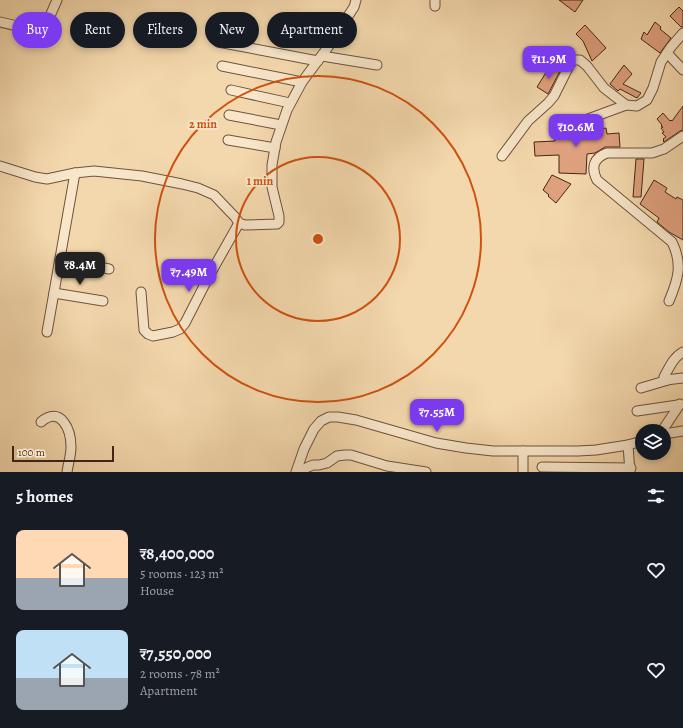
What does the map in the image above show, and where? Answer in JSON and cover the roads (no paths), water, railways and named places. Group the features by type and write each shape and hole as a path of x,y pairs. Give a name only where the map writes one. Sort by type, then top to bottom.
{"street":[{"path":"0,22 43,32 57,0"},
{"path":"0,166 35,177 47,179 75,173 94,171 142,176 182,184 198,188 214,195 239,223 245,225 275,224 279,222 279,216 272,187 272,165 274,148 281,125 302,82 320,59 354,7 356,0"},
{"path":"580,122 626,105 637,106 647,100 653,88 661,62 671,46 683,33"},
{"path":"254,48 320,59 377,65"},
{"path":"667,53 683,70"},
{"path":"502,156 528,121 554,96 573,60 580,60 587,66 604,88 626,105"},
{"path":"222,66 302,82"},
{"path":"231,90 290,104"},
{"path":"229,116 281,125"},
{"path":"669,301 681,273 681,262 676,247 672,242 597,180 594,164 601,155 606,153 652,153 664,149 683,136"},
{"path":"228,140 274,148"},
{"path":"47,332 75,173"},
{"path":"141,292 144,330 148,334 153,336 180,329 185,323 209,276 239,223"},
{"path":"60,259 109,269"},
{"path":"54,293 103,301"},
{"path":"668,380 665,379 664,375 674,359 683,352"},
{"path":"641,388 668,380 683,378"},
{"path":"637,411 681,404"},
{"path":"667,424 681,404"},
{"path":"41,422 45,418 55,416 60,418 65,424 69,434 70,447 66,472"},
{"path":"297,472 304,449 314,429 322,421 329,417 356,420 447,445 493,451 596,450 635,443"},
{"path":"671,433 683,431"},
{"path":"542,467 630,470 628,445"},
{"path":"523,451 523,472"},
{"path":"297,472 313,465 327,464 337,456 345,455 351,455 387,466 426,472"}]}
